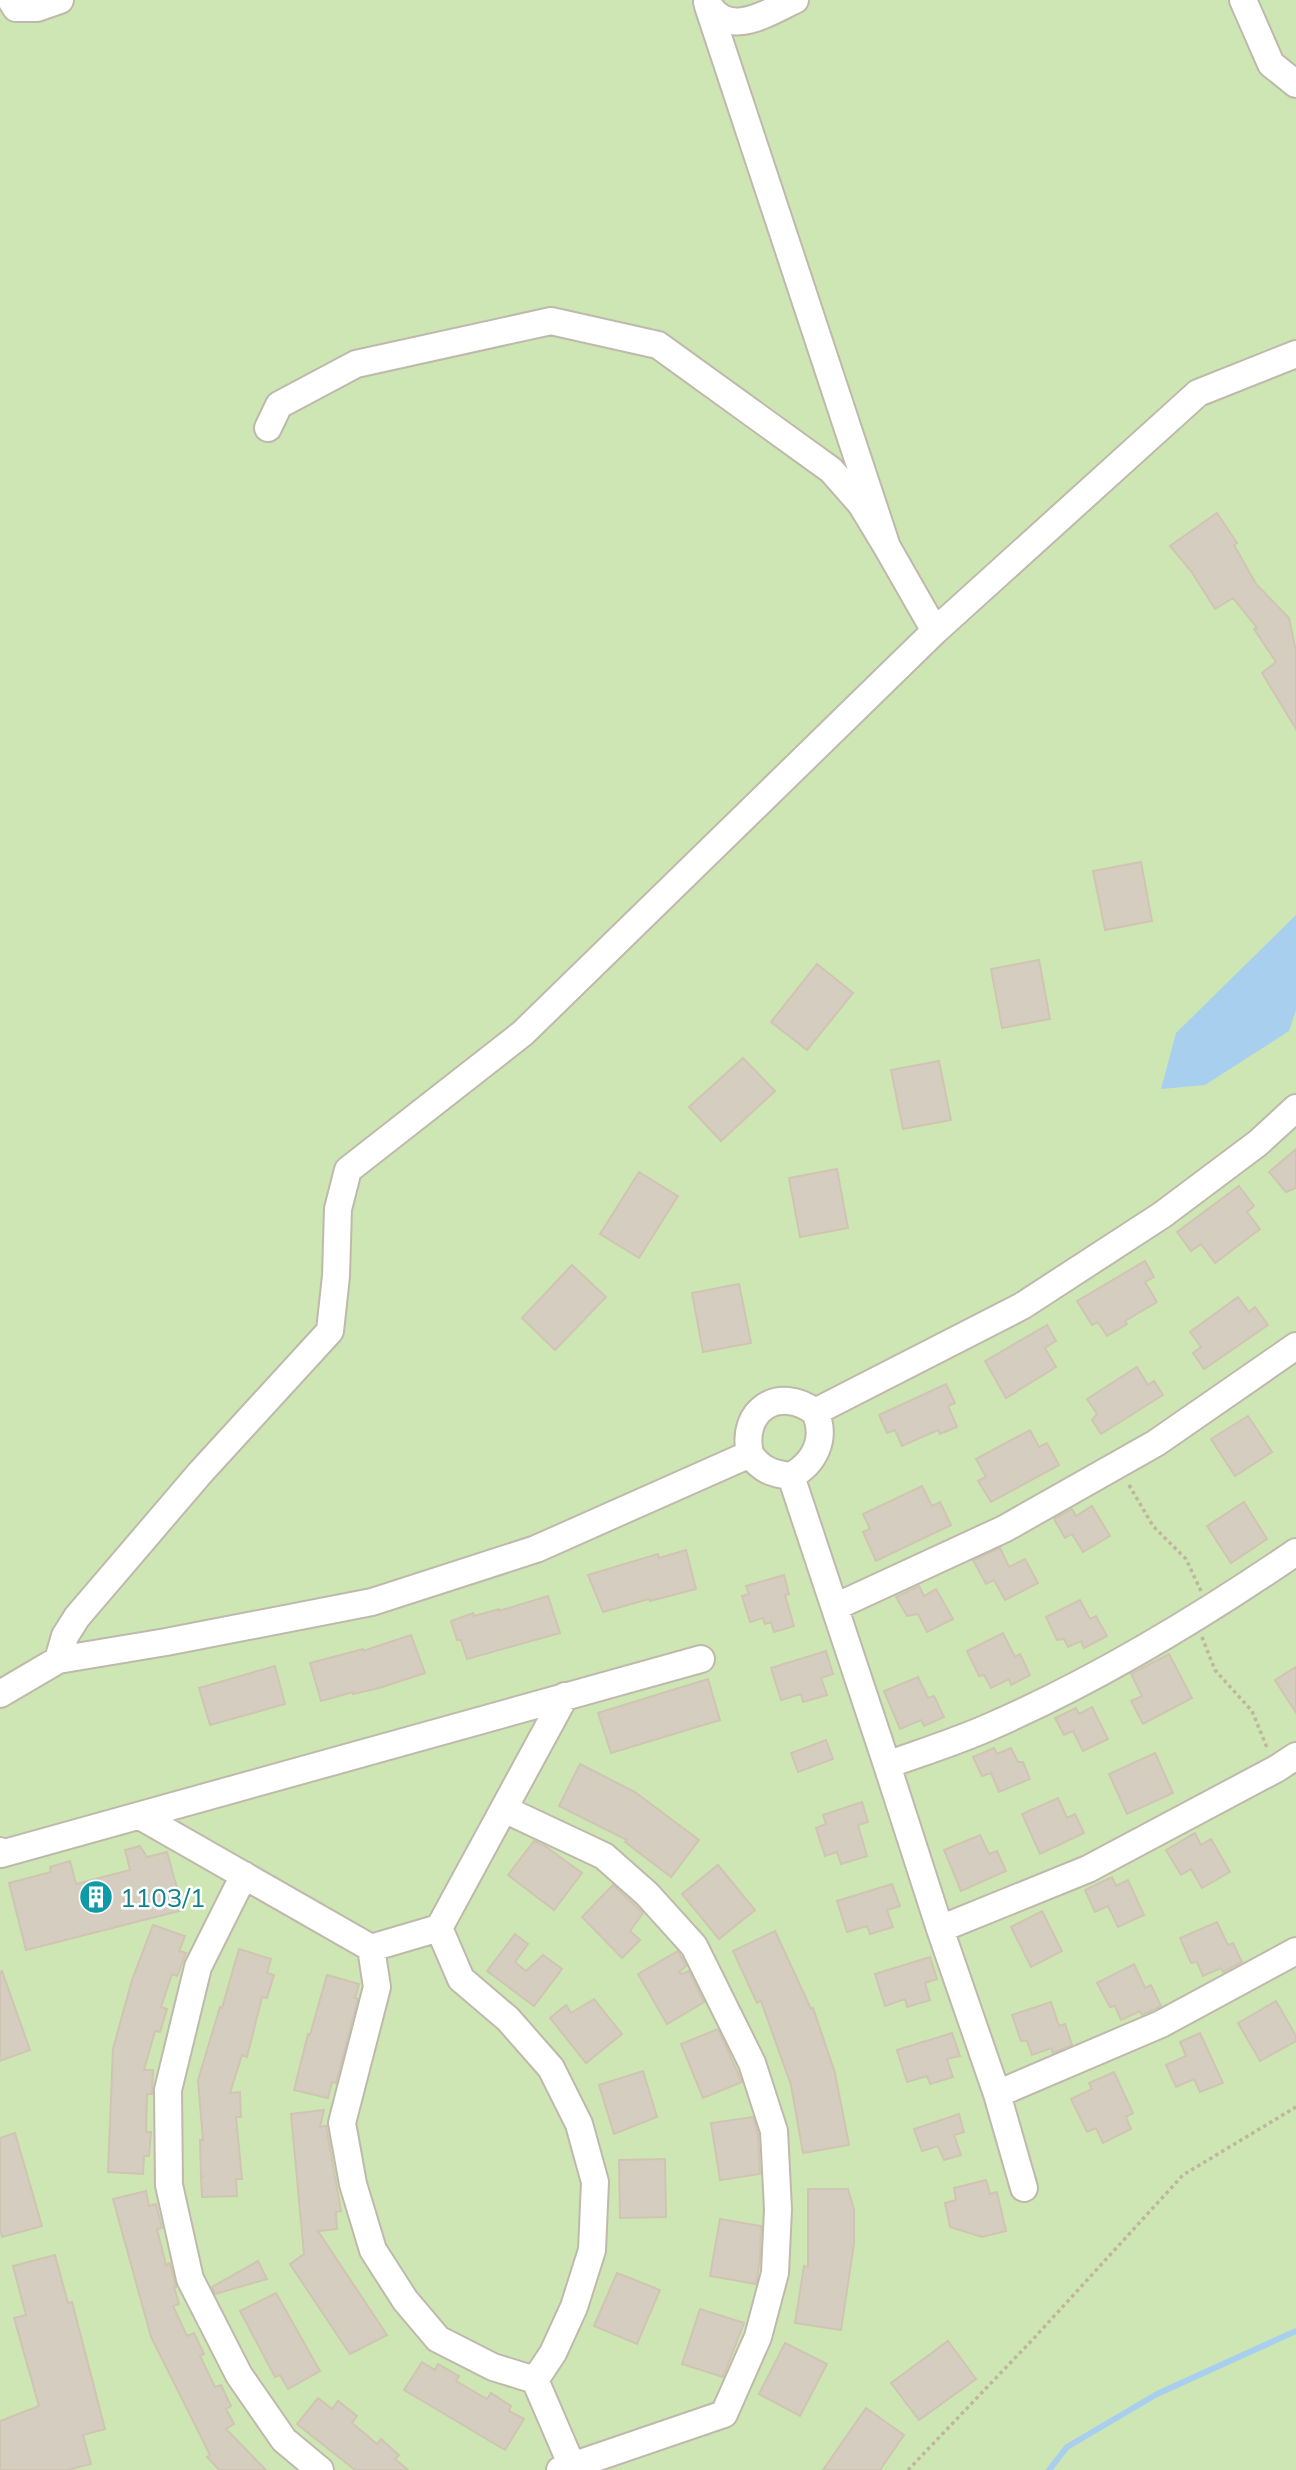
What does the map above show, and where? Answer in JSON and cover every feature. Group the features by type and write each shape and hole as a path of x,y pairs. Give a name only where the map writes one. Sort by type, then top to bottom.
{"street":[{"path":"11,0 16,8 37,8 60,0"},
{"path":"707,3 727,22 737,23 757,18 795,0"},
{"path":"1243,0 1271,64 1296,85"},
{"path":"707,3 887,547"},
{"path":"268,428 279,405 356,364 551,321 658,345 831,470 860,504 935,631"},
{"path":"58,1660 65,1636 77,1617 200,1473 330,1331 336,1276 338,1209 348,1170 523,1033 935,631 1198,393 1296,354"},
{"path":"816,1412 1022,1306 1162,1215 1258,1143 1296,1108"},
{"path":"835,1607 1004,1529 1118,1465 1156,1443 1296,1346"},
{"path":"779,1399 797,1402 816,1412 820,1423 818,1449 803,1470 792,1476 768,1471 757,1464 750,1454 749,1430 754,1418 764,1407 779,1399"},
{"path":"0,1694 58,1660 372,1602 536,1549 750,1454"},
{"path":"792,1476 940,1930 997,2094 1024,2188"},
{"path":"887,1765 986,1728 1109,1669 1202,1615 1296,1552"},
{"path":"0,1851 1,1854 140,1816 701,1659"},
{"path":"140,1816 371,1948 439,1928 565,1696"},
{"path":"940,1930 1088,1869 1286,1762"},
{"path":"504,1809 604,1856 647,1895 694,1946 752,2063 774,2131 778,2209 775,2273 758,2337 724,2414 566,2468 535,2380"},
{"path":"244,1875 198,1967 194,1981 168,2090 169,2185 190,2279 239,2375 284,2440 320,2470"},
{"path":"439,1928 461,1979 508,2019 551,2068 579,2124 595,2182 592,2250 574,2307 553,2353 535,2380"},
{"path":"371,1948 377,1987 342,2123 353,2183 373,2250 405,2300 438,2339 493,2367 535,2380"},
{"path":"997,2094 1161,2024 1296,1951"}],"path":[{"path":"1118,1465 1153,1526 1186,1559 1215,1670 1252,1711 1286,1762"},
{"path":"908,2470 1036,2336 1183,2175 1296,2107"}],"green space":[{"path":"0,0 1296,0 1296,2470 0,2470"}],"water":[{"path":"1296,915 1296,1010 1289,1031 1205,1085 1161,1089 1176,1033"}],"building":[{"path":"1217,513 1237,543 1234,545 1256,584 1289,618 1296,651 1296,729 1262,673 1276,662 1254,629 1257,628 1233,598 1215,609 1191,571 1170,546"},
{"path":"1141,862 1152,921 1105,930 1093,871"},
{"path":"1039,960 1050,1019 1002,1028 991,969"},
{"path":"817,964 853,993 807,1050 771,1022"},
{"path":"743,1058 775,1091 721,1141 689,1107"},
{"path":"939,1061 951,1120 903,1129 891,1070"},
{"path":"1296,1149 1296,1188 1286,1192 1269,1172"},
{"path":"837,1169 848,1228 800,1237 789,1178"},
{"path":"639,1172 678,1196 639,1258 600,1234"},
{"path":"1239,1186 1254,1206 1247,1212 1260,1229 1215,1263 1201,1244 1191,1251 1177,1232"},
{"path":"1145,1261 1154,1277 1145,1282 1157,1302 1125,1321 1127,1324 1107,1336 1098,1322 1092,1325 1077,1301"},
{"path":"572,1265 606,1297 555,1350 522,1318"},
{"path":"739,1284 751,1343 703,1352 692,1293"},
{"path":"1238,1297 1249,1312 1255,1307 1268,1325 1204,1369 1193,1353 1201,1347 1190,1332"},
{"path":"1047,1325 1056,1341 1045,1348 1056,1367 1006,1398 985,1361"},
{"path":"1137,1367 1148,1385 1154,1381 1163,1395 1101,1434 1092,1420 1097,1414 1087,1399"},
{"path":"946,1384 955,1403 948,1406 957,1427 940,1434 938,1430 902,1446 895,1430 887,1433 879,1415"},
{"path":"1248,1416 1272,1452 1235,1476 1211,1439"},
{"path":"1030,1430 1039,1447 1047,1443 1059,1465 991,1502 978,1481 986,1477 976,1459"},
{"path":"922,1486 932,1506 940,1502 951,1525 876,1561 863,1532 870,1529 863,1514"},
{"path":"1244,1502 1267,1539 1231,1563 1207,1526"},
{"path":"1092,1506 1110,1536 1083,1552 1072,1534 1065,1538 1054,1519 1072,1509 1076,1516"},
{"path":"1000,1548 1009,1567 1025,1559 1038,1583 1005,1600 994,1580 986,1584 973,1560"},
{"path":"686,1550 696,1589 603,1612 588,1575 658,1554 659,1558"},
{"path":"784,1575 789,1594 785,1595 794,1626 774,1632 771,1622 765,1624 763,1618 750,1622 742,1596 749,1594 746,1586"},
{"path":"919,1586 924,1596 936,1589 953,1619 927,1632 918,1614 907,1616 896,1597"},
{"path":"548,1596 560,1633 467,1659 451,1621 473,1613 474,1616 499,1611"},
{"path":"1080,1600 1090,1619 1096,1616 1107,1636 1084,1648 1081,1641 1068,1647 1064,1639 1057,1640 1046,1617"},
{"path":"1003,1633 1015,1657 1020,1654 1030,1675 1011,1685 1009,1679 991,1688 984,1675 979,1676 967,1651"},
{"path":"411,1635 425,1673 379,1688 321,1701 310,1663 363,1651"},
{"path":"826,1651 833,1674 821,1678 827,1695 803,1702 801,1694 781,1700 771,1668"},
{"path":"1169,1654 1192,1698 1143,1724 1131,1701 1142,1696 1131,1674"},
{"path":"275,1666 285,1704 210,1725 199,1688"},
{"path":"1296,1667 1296,1713 1275,1680"},
{"path":"918,1677 928,1698 934,1696 944,1717 924,1726 921,1720 900,1729 884,1691"},
{"path":"708,1679 720,1720 611,1753 598,1713"},
{"path":"1092,1707 1108,1739 1083,1751 1073,1731 1064,1735 1055,1718 1076,1708 1079,1714"},
{"path":"826,1740 833,1759 798,1772 791,1753"},
{"path":"994,1748 997,1754 1011,1748 1018,1762 1023,1762 1030,1779 999,1792 991,1773 982,1776 973,1757"},
{"path":"1155,1753 1173,1793 1127,1814 1109,1774"},
{"path":"580,1764 635,1792 699,1840 671,1877 625,1842 627,1840 559,1806"},
{"path":"1058,1798 1067,1818 1075,1814 1084,1833 1040,1854 1022,1814"},
{"path":"862,1802 868,1822 858,1825 867,1856 841,1864 837,1852 825,1856 816,1828 826,1824 823,1815"},
{"path":"1195,1833 1201,1845 1211,1839 1230,1872 1202,1888 1191,1869 1181,1875 1166,1850"},
{"path":"980,1835 989,1854 997,1851 1006,1871 961,1891 944,1850"},
{"path":"534,1841 582,1873 554,1910 508,1875"},
{"name":"1103/1","path":"140,1846 147,1857 167,1852 183,1910 26,1950 9,1883 51,1872 50,1867 70,1861 76,1884 130,1870 125,1850"},
{"path":"718,1865 755,1910 719,1939 682,1894"},
{"path":"1112,1877 1116,1886 1128,1880 1144,1915 1118,1927 1108,1906 1095,1912 1085,1890"},
{"path":"892,1884 900,1906 887,1910 893,1927 870,1934 867,1926 847,1932 837,1901"},
{"path":"613,1885 643,1913 630,1931 640,1940 622,1958 582,1917"},
{"path":"1042,1911 1062,1951 1031,1967 1011,1927"},
{"path":"1217,1922 1228,1945 1233,1943 1242,1962 1223,1972 1221,1968 1203,1976 1197,1962 1191,1963 1180,1938"},
{"path":"153,1925 185,1936 179,1951 186,1953 177,1976 172,1974 161,2007 167,2009 160,2032 155,2031 144,2070 153,2070 152,2094 147,2094 146,2132 151,2132 149,2156 144,2156 143,2174 108,2172 113,2049 132,1980"},
{"path":"775,1931 811,2009 813,2008 835,2073 849,2145 803,2153 791,2085 761,2001 757,2003 733,1951"},
{"path":"515,1934 528,1944 515,1962 526,1971 543,1955 562,1969 534,2006 487,1971"},
{"path":"239,1949 271,1959 267,1973 274,1975 267,1998 262,1997 247,2057 242,2055 230,2093 240,2092 241,2117 236,2117 242,2179 236,2179 237,2196 202,2197 201,2177 204,2176 201,2176 200,2140 203,2140 198,2080"},
{"path":"678,1951 686,1966 679,1972 681,1974 689,1971 704,2002 667,2024 638,1974"},
{"path":"930,1957 937,1979 925,1983 930,2000 907,2007 905,1999 885,2006 875,1974"},
{"path":"1134,1964 1145,1988 1151,1985 1161,2006 1142,2015 1140,2011 1121,2020 1115,2006 1110,2007 1097,1983"},
{"path":"2,1971 30,2050 0,2061 0,1972"},
{"path":"327,1975 359,1984 355,1998 358,1999 336,2083 332,2082 328,2098 294,2090"},
{"path":"594,1999 622,2034 586,2063 550,2018 566,2005 571,2013"},
{"path":"1276,2001 1296,2036 1296,2041 1260,2061 1238,2023"},
{"path":"1051,2002 1059,2026 1065,2024 1072,2045 1053,2053 1051,2048 1032,2055 1027,2041 1021,2041 1012,2015"},
{"path":"718,2029 742,2082 703,2098 681,2044"},
{"path":"952,2033 960,2056 947,2059 953,2077 930,2084 927,2076 907,2082 897,2050"},
{"path":"1200,2033 1223,2083 1200,2092 1194,2079 1176,2087 1166,2065 1186,2056 1180,2042"},
{"path":"643,2071 657,2117 614,2134 599,2085"},
{"path":"1114,2072 1133,2113 1126,2117 1131,2129 1103,2143 1096,2128 1087,2132 1071,2099 1092,2089 1089,2083"},
{"path":"324,2110 320,2127 326,2126 341,2211 336,2212 337,2229 318,2231 387,2335 350,2354 290,2264 304,2254 291,2114"},
{"path":"959,2114 964,2132 954,2135 961,2155 944,2160 938,2146 922,2151 914,2129"},
{"path":"753,2117 758,2134 760,2174 720,2180 711,2123"},
{"path":"15,2133 42,2226 2,2237 0,2138"},
{"path":"665,2159 666,2217 620,2218 619,2160"},
{"path":"986,2180 990,2194 997,2192 1006,2231 982,2237 950,2227 945,2203 956,2200 954,2188"},
{"path":"808,2189 848,2189 854,2210 854,2244 841,2330 795,2323 804,2266 808,2267"},
{"path":"146,2191 149,2206 156,2204 162,2228 157,2229 166,2265 170,2263 176,2287 179,2304 173,2306 187,2336 194,2333 204,2354 200,2356 215,2387 221,2385 231,2406 226,2409 234,2424 226,2429 266,2470 219,2470 207,2457 210,2455 151,2337 113,2199"},
{"path":"720,2219 761,2226 756,2284 710,2276"},
{"path":"55,2255 68,2303 72,2302 105,2429 83,2435 91,2464 67,2470 0,2470 0,2421 39,2406 14,2318 26,2315 13,2266"},
{"path":"258,2261 267,2279 215,2294 212,2287"},
{"path":"617,2273 660,2290 637,2344 594,2326"},
{"path":"276,2293 320,2371 288,2389 280,2375 275,2377 240,2311"},
{"path":"700,2309 744,2323 723,2377 682,2364"},
{"path":"948,2341 976,2379 919,2420 891,2383"},
{"path":"785,2343 827,2364 800,2416 759,2394"},
{"path":"422,2362 435,2370 438,2364 459,2376 456,2381 487,2399 491,2393 511,2406 509,2411 524,2419 505,2450 404,2390"},
{"path":"318,2398 332,2409 338,2401 357,2416 352,2423 377,2444 381,2439 399,2455 395,2459 408,2470 355,2470 297,2424"},
{"path":"866,2408 904,2435 880,2470 823,2470"}],"waterway":[{"path":"1049,2470 1067,2447 1157,2394 1296,2331"}],"place":[{"name":"1103/1","path":"96,1897"}]}
